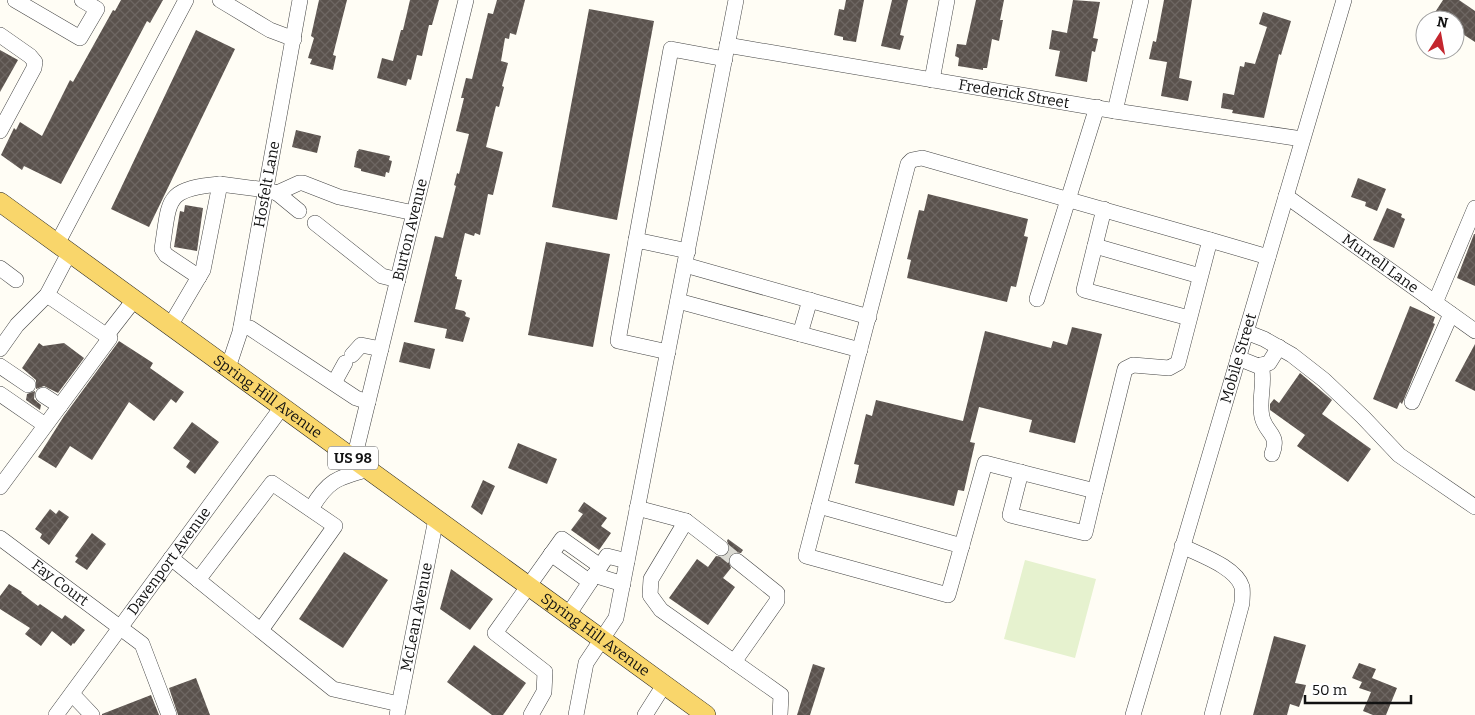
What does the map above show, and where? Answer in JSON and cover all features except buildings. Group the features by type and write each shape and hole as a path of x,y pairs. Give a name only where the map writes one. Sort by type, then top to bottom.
{"main road":[{"name":"Spring Hill Avenue","path":"0,202 706,715"}],"street":[{"path":"15,0 80,38 97,8 82,0"},
{"path":"0,348 17,325 47,295 63,249 186,0"},
{"path":"220,0 270,30 294,39"},
{"name":"Hosfelt Lane","path":"228,368 241,327 271,192 300,0"},
{"name":"Burton Avenue","path":"361,464 368,402 466,0"},
{"path":"576,715 586,663 616,618 736,0"},
{"path":"932,80 947,0"},
{"path":"1115,110 1140,0"},
{"name":"Mobile Street","path":"1132,715 1344,0"},
{"path":"0,35 30,56 34,62 34,68 0,131"},
{"name":"Frederick Street","path":"636,240 671,49 726,52 932,80 1302,139"},
{"path":"1037,299 1097,107"},
{"path":"1096,491 984,463 948,595 806,556 908,164 912,160 922,158 1268,257"},
{"path":"271,192 299,182 339,196 414,213"},
{"path":"170,326 203,270 220,184"},
{"path":"200,277 166,255 162,249 169,206 174,197 182,191 196,186 220,184 271,192 299,211"},
{"name":"Murrell Lane","path":"1286,196 1475,331"},
{"path":"1436,303 1475,208"},
{"path":"1104,209 1084,290 1189,318"},
{"path":"315,223 382,276 398,280"},
{"path":"668,352 618,341 636,240 810,300 869,317"},
{"path":"1020,472 1010,515 1085,533 1125,370 1132,365 1169,368 1178,363 1210,240"},
{"path":"1095,246 1200,276"},
{"path":"0,268 16,280"},
{"path":"0,487 110,338 47,295"},
{"path":"106,336 134,300"},
{"path":"800,334 810,300"},
{"path":"678,301 860,350"},
{"path":"1412,402 1451,314"},
{"path":"241,327 250,328 356,398 368,402"},
{"path":"1246,332 1264,339 1292,355 1324,380 1400,455 1475,507"},
{"path":"334,383 348,359 361,345 381,349"},
{"path":"1238,358 1261,365 1269,364 1279,347"},
{"path":"1261,365 1264,373 1261,415 1264,424 1272,433 1276,444 1272,454"},
{"path":"0,366 28,385"},
{"path":"0,394 46,426"},
{"path":"43,395 60,406"},
{"name":"Davenport Avenue","path":"56,715 282,406"},
{"path":"311,509 322,491 361,464"},
{"path":"198,580 272,482 335,526 261,630"},
{"path":"819,506 962,546"},
{"path":"637,508 686,521 721,548"},
{"name":"McLean Avenue","path":"398,709 436,519"},
{"path":"686,521 651,579 650,595 660,610 781,695 780,715"},
{"name":"Fay Court","path":"0,538 142,644 169,715"},
{"path":"1182,546 1219,564 1234,574 1242,587 1242,603 1212,715"},
{"path":"531,715 544,692 545,672 495,633 551,554 622,584"},
{"path":"568,615 607,556 627,561"},
{"path":"171,558 333,689 398,709"},
{"path":"734,662 777,601 778,593 737,560"},
{"path":"645,715 664,684"},
{"path":"72,694 94,715"}],"green space":[{"path":"1025,560 1096,579 1075,658 1004,639"}],"tunnel":[{"path":"721,548 737,561"}]}
